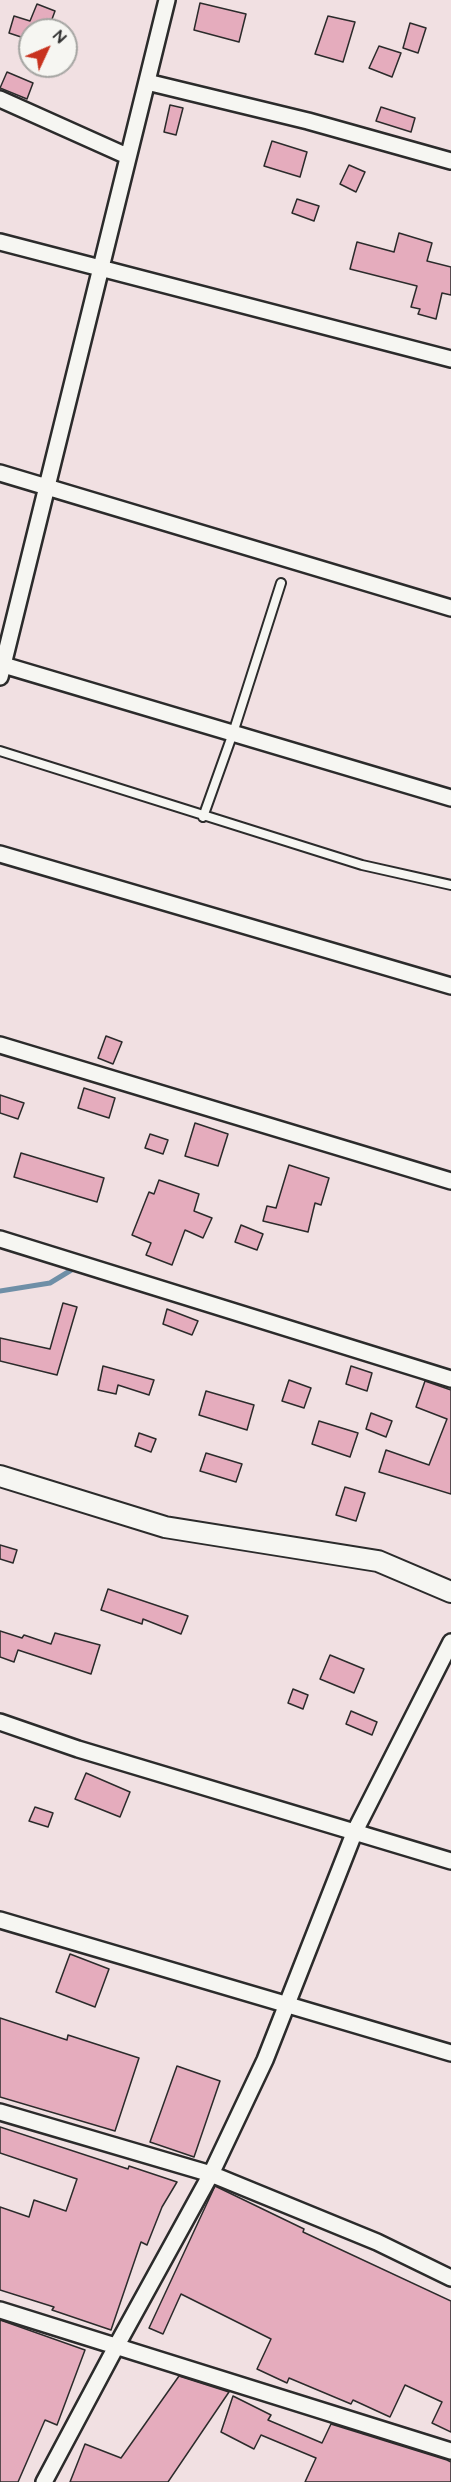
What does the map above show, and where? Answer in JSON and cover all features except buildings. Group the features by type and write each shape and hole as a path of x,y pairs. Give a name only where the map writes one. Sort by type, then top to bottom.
{"street":[{"path":"167,0 1,669 233,733 451,798"},
{"path":"147,82 308,121 451,161"},
{"path":"0,99 127,156"},
{"path":"0,242 451,359"},
{"path":"0,473 451,608"},
{"path":"0,854 451,986"},
{"path":"0,1045 451,1181"},
{"path":"0,1239 451,1379"},
{"path":"0,1476 165,1527 378,1561 451,1592"},
{"path":"44,2482 211,2174 265,2060 355,1831 451,1642"},
{"path":"0,1722 78,1749 451,1861"},
{"path":"0,1920 451,2054"},
{"path":"0,2112 211,2174 377,2242 451,2278"},
{"path":"0,2310 117,2344 303,2406 451,2451"}],"lane":[{"path":"203,817 233,733 281,583"},
{"path":"0,751 203,817 362,865 451,885"}],"waterway":[{"path":"0,1291 50,1283 73,1269"}]}
